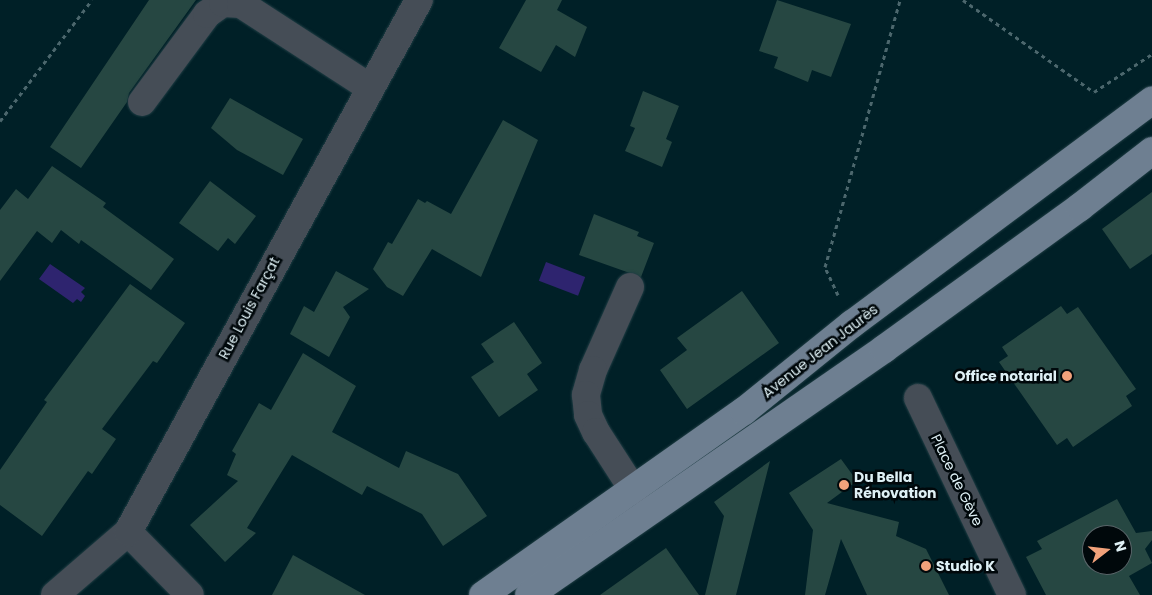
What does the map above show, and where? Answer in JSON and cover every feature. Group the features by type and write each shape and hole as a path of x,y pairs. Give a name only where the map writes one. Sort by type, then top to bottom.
{"main road":[{"name":"Avenue Jean Jaurès","path":"483,595 634,491 744,412 852,324 1152,101"},
{"path":"529,595 884,349 1152,151"}],"street":[{"name":"Rue Louis Farçat","path":"55,595 128,532 369,87 419,0"},
{"path":"142,102 207,14 223,3 241,4 369,87"},
{"path":"630,287 593,370 586,395 588,415 596,432 634,491"},
{"name":"Place de Gève","path":"918,398 1012,595"},
{"path":"128,532 190,595"}],"path":[{"path":"0,121 92,0"},
{"path":"852,324 825,267 900,0"},
{"path":"963,0 1094,92 1152,54"}],"shaded area":[{"path":"546,262 585,277 578,296 539,281"},
{"path":"50,264 85,288 81,292 85,296 81,302 77,299 73,303 39,279"}],"building":[{"path":"149,0 196,0 129,93 127,102 81,168 50,147"},
{"path":"526,0 562,0 557,10 587,27 575,57 556,45 541,72 499,48"},
{"path":"777,0 851,24 831,77 812,70 808,82 774,68 778,57 759,51"},
{"path":"643,91 679,106 666,139 672,142 662,167 625,151 635,128 630,126"},
{"path":"230,98 303,139 283,175 237,150 211,128"},
{"path":"503,120 538,140 481,277 432,249 403,296 387,287 373,269 388,242 392,244 418,199 425,203 427,201 451,214"},
{"path":"52,166 106,203 103,207 174,259 151,290 81,240 79,244 61,230 52,243 37,231 0,281 0,210 16,189 28,199"},
{"path":"210,181 256,216 235,244 228,238 218,251 179,223"},
{"path":"1152,192 1152,254 1130,269 1102,229"},
{"path":"594,214 639,232 637,236 654,243 641,277 579,255"},
{"path":"336,271 369,289 343,307 350,317 329,357 290,334 304,306 314,312"},
{"path":"130,284 185,323 157,363 153,361 102,429 116,439 92,474 88,471 42,536 0,505 0,470 47,402 44,400"},
{"path":"742,291 779,343 687,409 660,370 687,350 677,338"},
{"name":"Office notarial","path":"1061,306 1067,314 1078,307 1136,389 1126,396 1132,406 1073,447 1067,438 1057,445 999,362 1008,356 1002,347"},
{"path":"514,322 542,363 527,374 538,390 499,417 471,377 494,362 481,344"},
{"path":"303,353 356,386 332,432 399,468 406,451 458,474 487,516 443,546 422,514 367,486 362,495 292,455 247,528 256,533 225,562 190,525 238,481 227,475 236,454 232,451 259,403 271,410"},
{"path":"841,459 857,481 827,503 899,522 896,536 926,549 949,595 867,595 841,539 825,595 805,595 813,530 789,493"},
{"path":"770,461 736,595 705,595 724,516 714,502"},
{"path":"1117,499 1132,525 1082,525 1082,575 1131,575 1129,576 1140,595 1046,595 1026,557 1042,549 1037,541"},
{"path":"1132,526 1136,533 1152,531 1152,540 1145,549 1152,563 1132,574"},
{"path":"666,548 699,595 600,595"},
{"path":"293,555 365,595 272,595"}],"place":[{"name":"Office notarial","path":"1067,376"},
{"name":"Du Bella Rénovation","path":"844,485"},
{"name":"Studio K","path":"926,566"}]}
